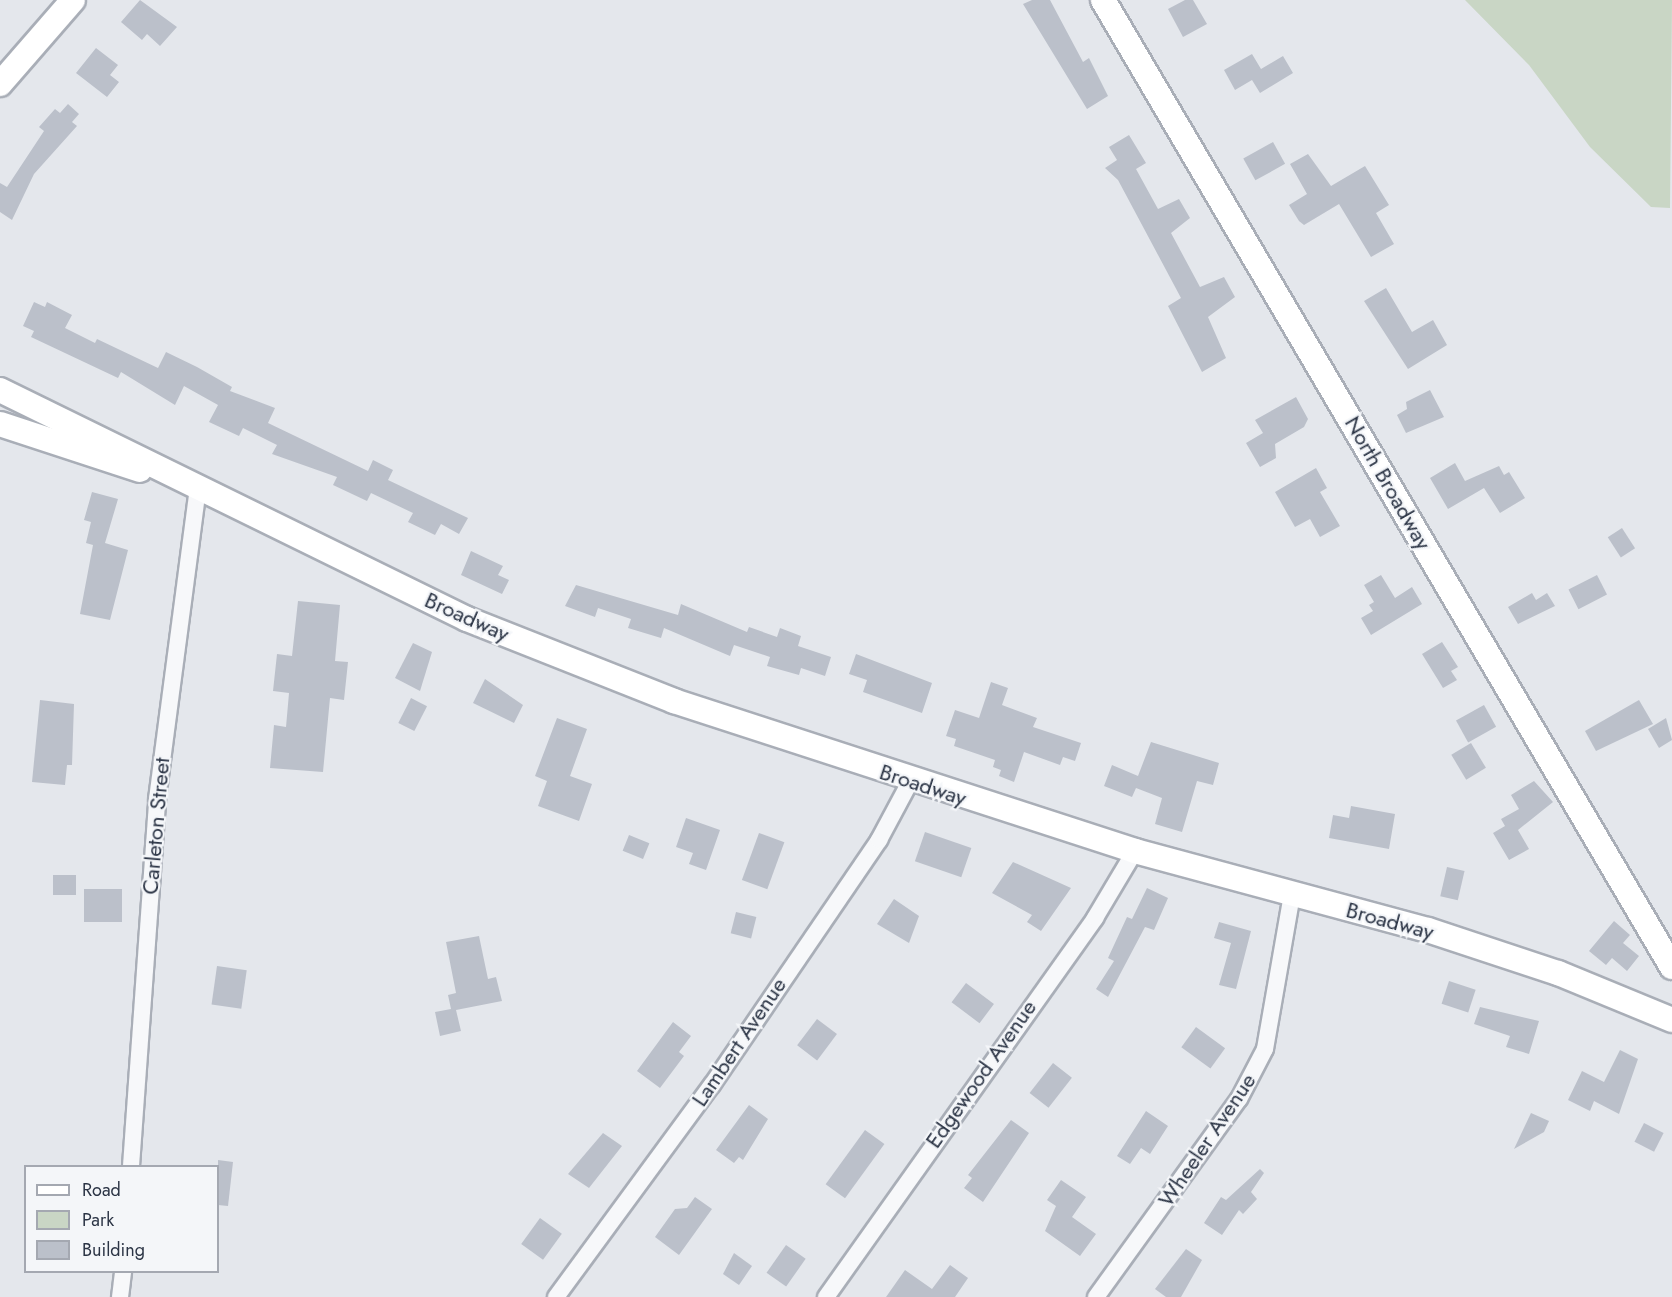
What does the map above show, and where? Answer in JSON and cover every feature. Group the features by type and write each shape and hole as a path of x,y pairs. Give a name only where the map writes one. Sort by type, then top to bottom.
{"main road":[{"path":"0,84 73,0"},
{"name":"North Broadway","path":"1103,0 1672,967"},
{"name":"Broadway","path":"0,390 467,619 573,663 911,780 1135,851 1428,930 1558,973 1672,1020"},
{"name":"Broadway","path":"0,424 198,486"}],"street":[{"name":"Carleton Street","path":"131,1165 157,799 198,486"},
{"name":"Lambert Avenue","path":"556,1297 712,1085 879,839 911,780"},
{"name":"Edgewood Avenue","path":"826,1297 1095,918 1135,851"},
{"name":"Wheeler Avenue","path":"1096,1297 1239,1099 1265,1049 1292,894"},
{"path":"120,1297 123,1273"}],"green space":[{"path":"1465,0 1672,0 1670,208 1651,207 1590,147 1529,65"}],"building":[{"path":"140,0 177,27 160,46 147,34 142,40 121,22"},
{"path":"1032,0 1050,0 1083,62 1089,58 1108,96 1087,109 1023,4"},
{"path":"1185,0 1193,0 1207,24 1183,37 1168,9"},
{"path":"96,48 118,65 110,75 119,82 107,97 76,73"},
{"path":"1252,54 1261,69 1283,56 1293,73 1260,93 1252,80 1235,90 1224,70"},
{"path":"68,104 79,114 72,122 77,126 34,174 12,220 0,212 0,183 7,187 44,131 39,127 55,109 60,113"},
{"path":"1129,135 1146,163 1136,169 1158,209 1179,199 1190,218 1171,233 1200,287 1224,277 1235,297 1208,317 1226,358 1202,372 1168,306 1181,298 1118,180 1105,168 1117,160 1109,147"},
{"path":"1273,142 1285,164 1255,180 1243,158"},
{"path":"1308,154 1331,186 1365,166 1389,205 1376,213 1394,244 1371,257 1339,204 1304,225 1299,221 1289,205 1307,194 1290,164"},
{"path":"1386,288 1412,332 1433,320 1447,345 1408,369 1364,301"},
{"path":"34,302 45,307 47,302 72,315 65,328 95,343 97,339 158,368 166,352 197,367 232,387 230,391 275,408 268,423 368,471 373,460 393,470 388,480 468,518 459,534 441,524 435,535 408,522 413,513 371,493 367,501 333,485 337,477 272,454 277,445 243,428 239,436 209,422 218,405 184,386 175,405 121,372 118,378 31,337 34,331 23,326"},
{"path":"1430,390 1444,417 1406,433 1397,415 1407,409 1406,402"},
{"path":"1296,397 1308,419 1304,427 1275,444 1276,458 1260,467 1246,443 1263,433 1255,420"},
{"path":"1455,463 1465,481 1499,466 1504,475 1509,472 1525,498 1500,513 1484,488 1448,509 1430,478"},
{"path":"1316,468 1327,488 1320,492 1340,526 1320,537 1310,519 1295,527 1275,492"},
{"path":"92,492 118,499 105,543 128,550 110,620 80,614 93,545 86,543 91,522 84,520"},
{"path":"1622,528 1635,548 1621,557 1608,537"},
{"path":"471,551 503,566 498,575 509,580 502,594 461,575"},
{"path":"1381,575 1395,598 1412,587 1422,604 1371,635 1361,618 1373,611 1369,605 1374,602 1364,585"},
{"path":"1597,575 1607,595 1578,609 1568,590"},
{"path":"576,585 678,615 681,604 747,632 749,627 777,637 780,628 801,636 798,646 831,657 825,676 801,668 799,675 767,666 770,657 734,645 730,656 664,628 661,638 628,628 631,619 598,608 595,617 565,606"},
{"path":"1532,593 1536,600 1547,593 1555,606 1518,624 1508,607"},
{"path":"298,601 340,605 335,661 348,662 344,700 330,698 323,772 270,768 274,725 286,727 289,693 273,691 277,654 292,656"},
{"path":"1442,642 1458,667 1451,671 1457,680 1443,688 1422,654"},
{"path":"413,643 432,652 420,691 395,678"},
{"path":"856,654 932,683 922,713 863,692 867,680 849,674"},
{"path":"485,679 523,705 514,723 473,703"},
{"path":"991,682 1008,688 1002,705 1037,718 1033,727 1081,743 1075,761 1063,757 1060,765 1024,752 1014,782 999,776 1001,770 993,767 995,760 954,746 956,739 946,736 955,710 979,718"},
{"path":"411,698 427,706 414,731 398,723"},
{"path":"40,700 74,704 72,765 67,765 65,785 32,782"},
{"path":"1639,700 1653,724 1596,751 1585,731"},
{"path":"1484,705 1496,727 1468,742 1456,721"},
{"path":"557,718 587,729 570,776 592,784 579,821 538,806 547,781 535,776"},
{"path":"1666,718 1672,740 1659,748 1648,729"},
{"path":"1151,742 1219,763 1213,785 1197,781 1182,832 1155,824 1162,798 1136,788 1132,797 1104,786 1112,765 1138,776"},
{"path":"1471,743 1486,768 1466,780 1451,755"},
{"path":"1534,781 1553,802 1518,830 1529,849 1509,860 1493,833 1505,826 1501,819 1519,809 1511,795"},
{"path":"1351,806 1395,814 1389,849 1329,838 1333,815 1349,818"},
{"path":"686,818 720,830 706,870 689,864 693,853 676,847"},
{"path":"925,832 971,848 961,877 915,861"},
{"path":"759,833 784,842 767,889 742,880"},
{"path":"629,835 649,843 643,859 623,851"},
{"path":"1013,862 1071,888 1041,931 1027,922 1032,915 992,893"},
{"path":"1447,867 1465,871 1458,900 1440,896"},
{"path":"53,875 76,875 76,895 53,895"},
{"path":"1147,888 1168,898 1154,930 1145,927 1108,997 1096,989 1114,961 1108,958 1127,917 1132,919"},
{"path":"84,889 122,889 122,922 84,922"},
{"path":"894,899 919,916 909,943 877,924"},
{"path":"736,912 756,917 751,938 731,933"},
{"path":"1614,921 1630,935 1623,943 1639,956 1627,971 1612,958 1606,965 1589,951"},
{"path":"1219,922 1251,931 1236,989 1219,985 1231,943 1214,938"},
{"path":"479,936 488,979 496,977 502,1001 456,1010 461,1031 440,1036 435,1012 451,1009 448,995 456,993 446,942"},
{"path":"217,966 247,970 241,1009 212,1005"},
{"path":"1449,981 1476,990 1468,1012 1442,1004"},
{"path":"966,983 994,1004 980,1023 952,1002"},
{"path":"1480,1007 1539,1021 1529,1054 1506,1047 1510,1036 1474,1024"},
{"path":"817,1019 837,1034 817,1060 797,1045"},
{"path":"673,1022 691,1036 679,1052 684,1056 660,1088 637,1071"},
{"path":"1196,1027 1225,1048 1210,1068 1181,1047"},
{"path":"1620,1050 1638,1059 1619,1114 1594,1101 1590,1111 1568,1100 1582,1071 1604,1082"},
{"path":"1053,1063 1072,1078 1049,1108 1030,1093"},
{"path":"749,1105 768,1119 743,1160 739,1157 734,1163 716,1150"},
{"path":"1146,1111 1168,1126 1150,1154 1141,1148 1130,1164 1117,1156"},
{"path":"1531,1113 1549,1121 1544,1132 1514,1149"},
{"path":"1011,1120 1029,1133 983,1202 964,1188 972,1178 968,1175"},
{"path":"1644,1123 1664,1133 1654,1152 1634,1142"},
{"path":"865,1130 884,1144 845,1198 826,1184"},
{"path":"603,1133 622,1146 589,1188 568,1174"},
{"path":"218,1160 233,1162 228,1206 219,1205"},
{"path":"1260,1169 1264,1173 1251,1192 1257,1199 1243,1214 1239,1210 1222,1235 1204,1223 1221,1197 1226,1200"},
{"path":"1061,1180 1086,1197 1072,1217 1096,1234 1080,1256 1045,1231 1056,1206 1047,1200"},
{"path":"695,1197 712,1209 679,1255 655,1237 675,1209 687,1208"},
{"path":"540,1218 562,1234 543,1260 521,1244"},
{"path":"786,1245 806,1259 786,1287 766,1273"},
{"path":"1186,1249 1202,1260 1181,1297 1166,1297 1155,1289"},
{"path":"734,1253 752,1266 739,1285 723,1274"},
{"path":"950,1265 968,1278 955,1297 886,1297 905,1270 932,1289"}]}
